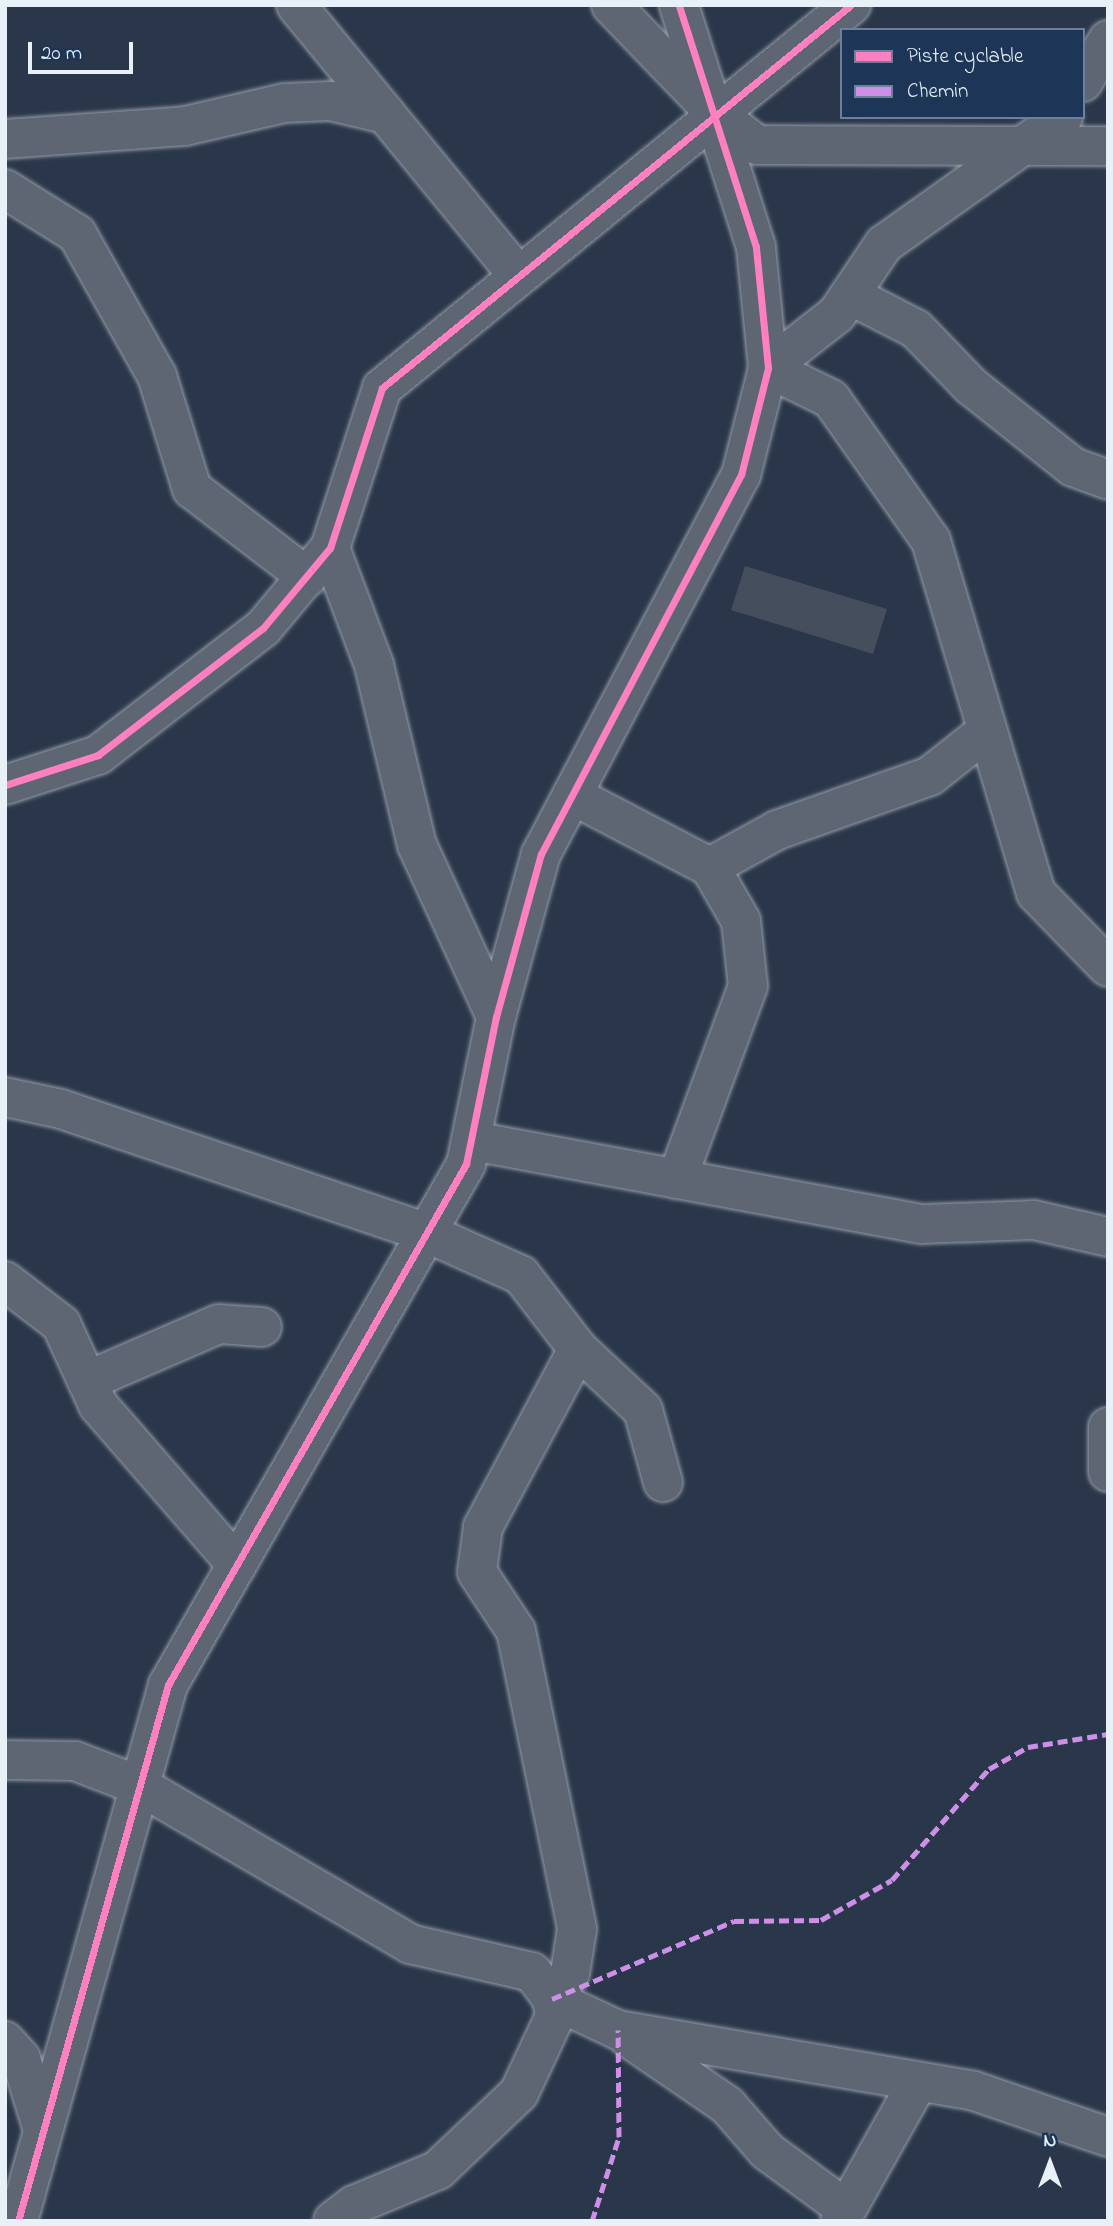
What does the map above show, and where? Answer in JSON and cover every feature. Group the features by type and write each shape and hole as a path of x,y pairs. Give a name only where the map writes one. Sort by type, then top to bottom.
{"street":[{"path":"296,5 518,275"},
{"path":"611,5 714,113 757,145 1108,146"},
{"path":"18,2221 168,1685 427,1233 473,1142 496,1017 541,854 741,475 768,368 756,247 679,5"},
{"path":"5,785 98,755 263,628 319,562 382,388 714,113 851,5"},
{"path":"1085,79 1108,40"},
{"path":"5,139 185,127 285,103 330,101 386,114"},
{"path":"768,368 837,314 884,244 1060,119"},
{"path":"5,188 77,234 157,376 192,489 319,562 374,665 417,845 496,1017"},
{"path":"850,295 916,329 971,386 1073,467 1108,480"},
{"path":"768,368 831,399 931,541 1036,893 1108,967"},
{"path":"710,867 777,830 930,776 987,731"},
{"path":"572,795 710,867 741,921 748,986 677,1179"},
{"path":"10,1108 427,1233 521,1275 578,1349 643,1410 663,1482"},
{"path":"473,1142 922,1224 1034,1220 1108,1237"},
{"path":"5,1281 61,1324 98,1405 237,1565"},
{"path":"87,1381 219,1324 262,1326"},
{"path":"552,1999 570,1973 577,1929 516,1631 477,1572 483,1527 578,1349"},
{"path":"1108,1427 1108,1472"},
{"path":"5,1760 75,1761 140,1786 410,1944 532,1972 552,1999 555,2016 519,2094 438,2170 354,2205 333,2221"},
{"path":"552,1999 618,2030 727,2105 767,2151 843,2215 918,2082"},
{"path":"618,2030 974,2091 1108,2137"},
{"path":"5,2040 21,2059 43,2130"}],"building":[{"path":"745,566 887,609 873,654 731,610"}],"marked path":[{"path":"552,1999 734,1921 821,1920 892,1880 989,1769 1028,1747 1108,1734"},
{"path":"592,2221 619,2137 618,2030"}],"cycle path":[{"path":"18,2221 168,1685 466,1164 496,1017 541,854 741,475 768,368 756,247 679,5"},
{"path":"5,785 98,755 263,628 330,548 382,388 851,5"}]}
